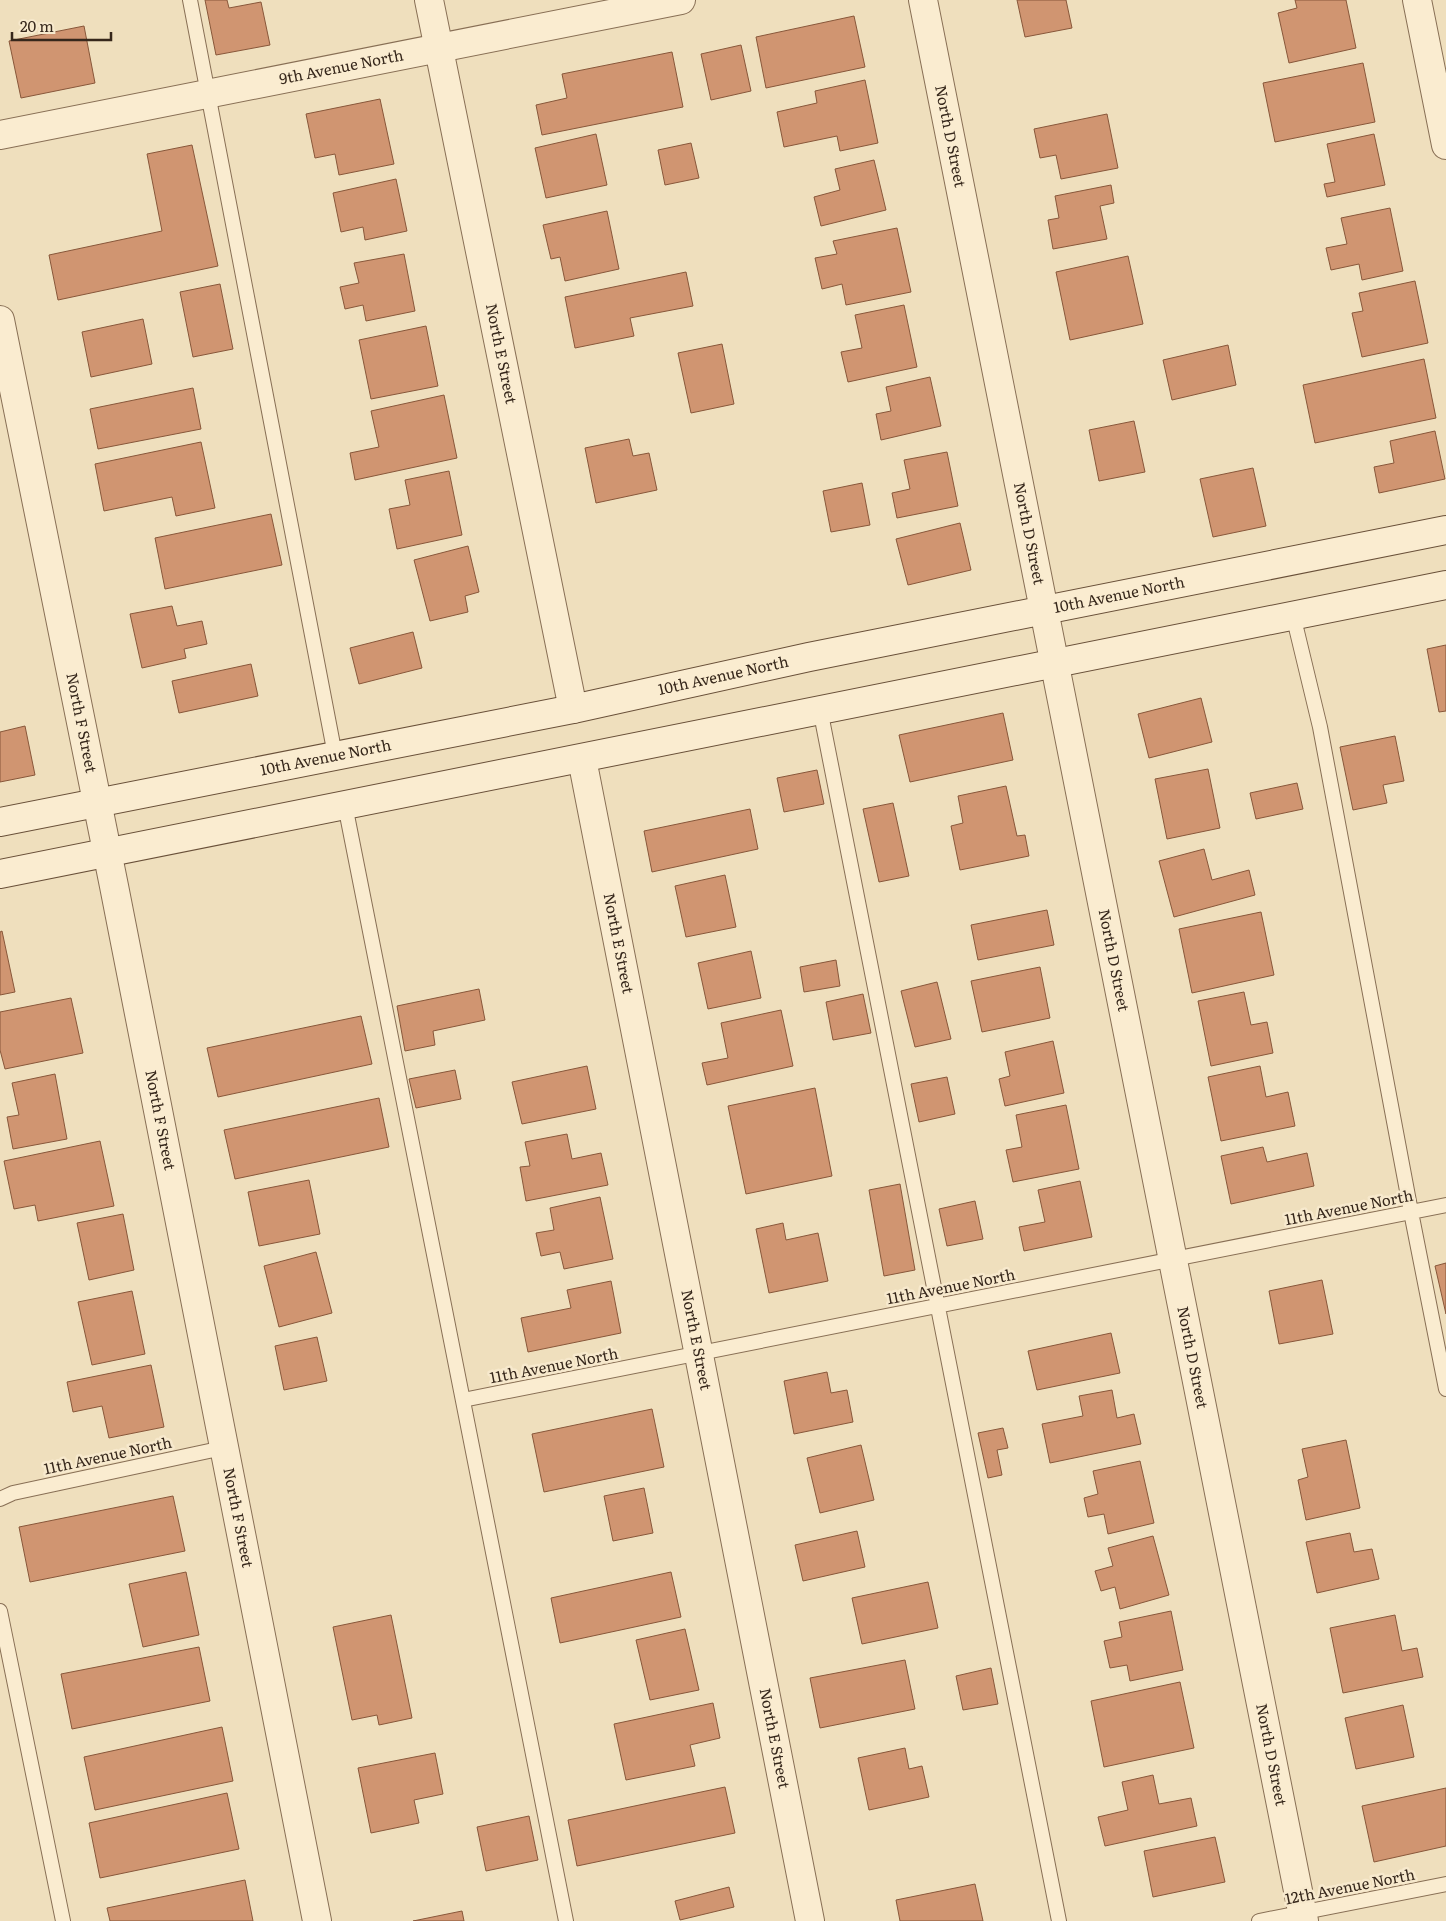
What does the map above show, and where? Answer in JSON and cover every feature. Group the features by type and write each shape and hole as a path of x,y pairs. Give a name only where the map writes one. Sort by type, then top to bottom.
{"street":[{"name":"North E Street","path":"429,0 573,709"},
{"name":"9th Avenue North","path":"0,135 681,0"},
{"name":"North D Street","path":"923,0 1303,1917"},
{"path":"1417,0 1446,145"},
{"name":"North F Street","path":"0,320 97,802 317,1921"},
{"name":"10th Avenue North","path":"0,822 573,709 809,657 1446,530"},
{"path":"0,874 582,759 820,709 1446,584"},
{"name":"North E Street","path":"582,759 810,1921"}],"lane":[{"path":"190,0 335,755"},
{"path":"1292,615 1320,727 1446,1389"},
{"path":"820,709 1059,1921"},
{"path":"345,806 566,1921"},
{"name":"11th Avenue North","path":"463,1400 1446,1205"},
{"name":"11th Avenue North","path":"0,1499 13,1493 223,1448"},
{"path":"0,1611 63,1921"},
{"name":"12th Avenue North","path":"1259,1921 1303,1917 1446,1884"}],"building":[{"path":"205,0 227,0 229,8 261,2 270,45 216,55"},
{"path":"1017,0 1066,0 1072,28 1025,37"},
{"path":"1295,0 1346,0 1356,48 1289,63 1278,13 1297,8"},
{"path":"854,16 865,67 766,88 756,37"},
{"path":"84,26 95,83 21,98 9,41"},
{"path":"741,45 751,91 711,100 701,54"},
{"path":"672,52 683,107 542,135 536,105 567,98 562,74"},
{"path":"1363,63 1375,122 1275,142 1263,83"},
{"path":"865,80 878,143 840,151 837,136 784,147 777,112 817,103 815,91"},
{"path":"380,99 394,164 339,175 335,154 315,158 306,114"},
{"path":"1107,114 1118,168 1061,179 1056,155 1040,158 1034,129"},
{"path":"596,134 607,185 546,198 535,148"},
{"path":"1374,134 1385,185 1327,197 1324,184 1335,182 1327,144"},
{"path":"691,143 699,178 665,185 658,150"},
{"path":"192,145 218,266 58,300 49,255 162,231 147,154"},
{"path":"874,160 886,210 821,226 814,197 840,190 835,169"},
{"path":"396,179 407,231 365,240 363,227 341,232 333,193"},
{"path":"1111,185 1114,203 1100,206 1107,239 1053,249 1048,220 1059,218 1055,196"},
{"path":"1390,208 1403,271 1362,280 1359,264 1331,270 1326,248 1347,244 1341,218"},
{"path":"607,211 619,269 565,281 560,257 551,259 543,225"},
{"path":"897,228 911,292 846,305 842,284 822,289 815,258 837,254 833,241"},
{"path":"404,254 415,311 366,321 363,305 345,309 340,287 359,283 354,263"},
{"path":"1128,256 1143,324 1070,340 1056,272"},
{"path":"686,272 693,306 630,318 634,336 575,348 565,297"},
{"path":"1415,281 1428,343 1362,357 1352,313 1363,311 1359,293"},
{"path":"220,284 233,349 193,357 180,292"},
{"path":"904,305 917,367 848,382 841,352 862,348 855,315"},
{"path":"143,319 152,364 91,377 82,332"},
{"path":"426,326 438,386 371,399 359,340"},
{"path":"722,344 734,404 691,413 678,353"},
{"path":"1228,345 1236,385 1172,400 1163,360"},
{"path":"1424,359 1436,418 1315,443 1303,385"},
{"path":"930,377 941,426 881,440 876,414 891,411 886,387"},
{"path":"193,388 201,429 98,449 90,409"},
{"path":"444,395 457,458 355,480 350,453 379,447 371,411"},
{"path":"1134,421 1145,472 1099,481 1089,430"},
{"path":"1435,431 1445,479 1379,493 1374,467 1394,463 1390,441"},
{"path":"629,439 633,456 649,453 657,490 596,503 585,448"},
{"path":"201,442 215,508 176,516 172,497 104,511 95,464"},
{"path":"947,452 958,506 897,518 892,493 910,489 904,460"},
{"path":"1253,468 1266,526 1213,537 1200,479"},
{"path":"449,471 462,535 397,549 389,509 410,505 405,480"},
{"path":"862,483 870,525 831,532 823,491"},
{"path":"271,514 282,565 165,589 155,538"},
{"path":"960,523 971,570 908,585 896,539"},
{"path":"468,546 479,592 465,596 468,612 430,621 414,560"},
{"path":"172,606 177,626 202,621 207,644 184,649 186,658 142,668 130,614"},
{"path":"413,632 422,668 359,684 350,648"},
{"path":"1446,645 1446,711 1439,712 1427,649"},
{"path":"251,664 258,696 179,713 172,681"},
{"path":"1201,698 1212,742 1149,758 1138,714"},
{"path":"1003,713 1013,760 910,782 899,735"},
{"path":"25,726 35,775 0,782 0,732"},
{"path":"1395,736 1404,781 1383,785 1387,803 1353,810 1340,747"},
{"path":"1208,769 1220,828 1167,839 1155,779"},
{"path":"817,770 824,804 784,812 777,778"},
{"path":"1297,783 1303,809 1256,819 1250,793"},
{"path":"1006,786 1017,836 1025,835 1029,856 960,870 951,826 963,823 958,796"},
{"path":"893,803 909,876 879,882 863,809"},
{"path":"750,809 758,849 652,872 644,831"},
{"path":"1204,849 1212,880 1249,870 1255,895 1174,917 1159,861"},
{"path":"725,875 736,927 686,937 675,886"},
{"path":"1047,910 1054,945 978,960 971,925"},
{"path":"1261,912 1274,975 1192,993 1179,929"},
{"path":"2,931 15,992 0,995 0,932"},
{"path":"751,951 761,998 708,1009 698,963"},
{"path":"836,960 840,986 804,992 800,967"},
{"path":"1040,967 1050,1018 982,1032 971,981"},
{"path":"937,982 951,1039 915,1047 901,991"},
{"path":"479,989 485,1020 433,1031 435,1045 405,1051 397,1006"},
{"path":"1244,992 1251,1025 1267,1022 1273,1053 1211,1066 1198,1001"},
{"path":"863,994 871,1033 833,1040 826,1002"},
{"path":"71,998 83,1053 5,1069 0,1050 0,1012"},
{"path":"781,1010 793,1066 707,1085 702,1063 728,1058 721,1023"},
{"path":"361,1016 372,1064 218,1097 207,1048"},
{"path":"1053,1041 1064,1093 1005,1106 999,1079 1010,1076 1005,1052"},
{"path":"587,1066 596,1109 522,1124 512,1082"},
{"path":"1260,1066 1266,1097 1288,1092 1295,1126 1221,1141 1208,1077"},
{"path":"455,1070 461,1099 416,1108 409,1079"},
{"path":"55,1074 67,1139 13,1149 7,1117 19,1115 12,1083"},
{"path":"947,1077 955,1114 919,1122 911,1084"},
{"path":"815,1088 832,1176 746,1194 728,1106"},
{"path":"379,1098 389,1147 235,1179 224,1130"},
{"path":"1066,1105 1079,1169 1013,1182 1006,1150 1022,1147 1016,1115"},
{"path":"567,1134 572,1159 601,1153 608,1185 526,1201 520,1167 530,1166 525,1142"},
{"path":"100,1141 114,1206 38,1221 35,1205 14,1209 4,1161"},
{"path":"1263,1147 1267,1162 1307,1153 1314,1186 1231,1204 1221,1156"},
{"path":"309,1180 320,1234 259,1246 248,1192"},
{"path":"1080,1181 1092,1237 1024,1251 1019,1227 1045,1222 1038,1190"},
{"path":"900,1184 915,1270 884,1276 869,1190"},
{"path":"600,1197 613,1259 564,1269 560,1252 541,1256 536,1233 554,1230 550,1208"},
{"path":"975,1201 983,1239 947,1246 939,1209"},
{"path":"123,1214 134,1270 89,1280 77,1223"},
{"path":"783,1223 786,1240 818,1233 828,1281 769,1293 756,1229"},
{"path":"316,1252 332,1313 279,1327 264,1266"},
{"path":"1446,1263 1446,1314 1435,1266"},
{"path":"1322,1280 1333,1334 1279,1344 1269,1291"},
{"path":"611,1281 621,1333 528,1352 521,1318 571,1308 567,1290"},
{"path":"132,1291 145,1354 92,1365 78,1302"},
{"path":"1111,1333 1120,1373 1037,1390 1028,1351"},
{"path":"317,1337 327,1381 284,1390 275,1346"},
{"path":"151,1365 164,1427 109,1438 102,1406 73,1412 67,1382"},
{"path":"827,1372 831,1393 847,1390 853,1422 794,1434 784,1381"},
{"path":"1112,1390 1117,1418 1134,1414 1141,1444 1050,1463 1042,1424 1083,1416 1079,1396"},
{"path":"652,1409 664,1467 544,1492 532,1434"},
{"path":"1003,1428 1008,1448 997,1450 1002,1475 988,1478 978,1433"},
{"path":"1346,1440 1360,1508 1306,1520 1298,1480 1308,1477 1302,1449"},
{"path":"861,1445 874,1500 820,1513 807,1458"},
{"path":"1140,1461 1154,1523 1108,1534 1104,1514 1088,1517 1084,1498 1098,1494 1093,1471"},
{"path":"644,1488 653,1533 613,1541 604,1496"},
{"path":"173,1496 185,1551 30,1582 19,1527"},
{"path":"857,1531 865,1567 803,1581 795,1545"},
{"path":"1350,1533 1354,1552 1372,1549 1379,1579 1317,1593 1306,1542"},
{"path":"1153,1536 1169,1595 1120,1609 1115,1587 1101,1591 1095,1571 1113,1566 1108,1548"},
{"path":"186,1572 199,1635 143,1647 129,1584"},
{"path":"671,1572 681,1617 560,1643 551,1598"},
{"path":"928,1582 938,1628 862,1644 852,1598"},
{"path":"1171,1611 1183,1670 1130,1681 1127,1665 1110,1668 1104,1641 1122,1637 1119,1622"},
{"path":"391,1615 412,1718 379,1725 377,1715 352,1720 333,1627"},
{"path":"1395,1615 1402,1651 1417,1648 1423,1677 1343,1693 1330,1628"},
{"path":"685,1629 699,1690 650,1700 636,1640"},
{"path":"199,1647 210,1701 72,1729 61,1674"},
{"path":"905,1660 915,1709 820,1728 810,1678"},
{"path":"991,1668 998,1704 963,1710 956,1676"},
{"path":"1180,1682 1194,1748 1104,1767 1091,1701"},
{"path":"713,1703 720,1738 690,1745 695,1766 626,1780 614,1724"},
{"path":"1403,1705 1414,1757 1356,1769 1345,1718"},
{"path":"222,1727 233,1781 95,1810 84,1757"},
{"path":"905,1748 909,1769 922,1766 929,1797 869,1810 858,1758"},
{"path":"435,1753 443,1794 414,1800 419,1823 371,1833 358,1768"},
{"path":"1153,1775 1159,1804 1191,1798 1197,1826 1105,1846 1098,1817 1128,1810 1122,1782"},
{"path":"725,1787 735,1833 577,1866 568,1820"},
{"path":"1446,1788 1446,1846 1374,1862 1362,1806"},
{"path":"227,1793 239,1849 100,1878 89,1823"},
{"path":"529,1816 538,1860 486,1871 477,1827"},
{"path":"1215,1837 1225,1882 1153,1897 1144,1851"},
{"path":"245,1880 253,1921 110,1921 107,1908"},
{"path":"975,1884 983,1921 900,1921 896,1900"},
{"path":"729,1887 734,1907 680,1920 675,1901"},
{"path":"462,1911 464,1921 413,1921"}]}
